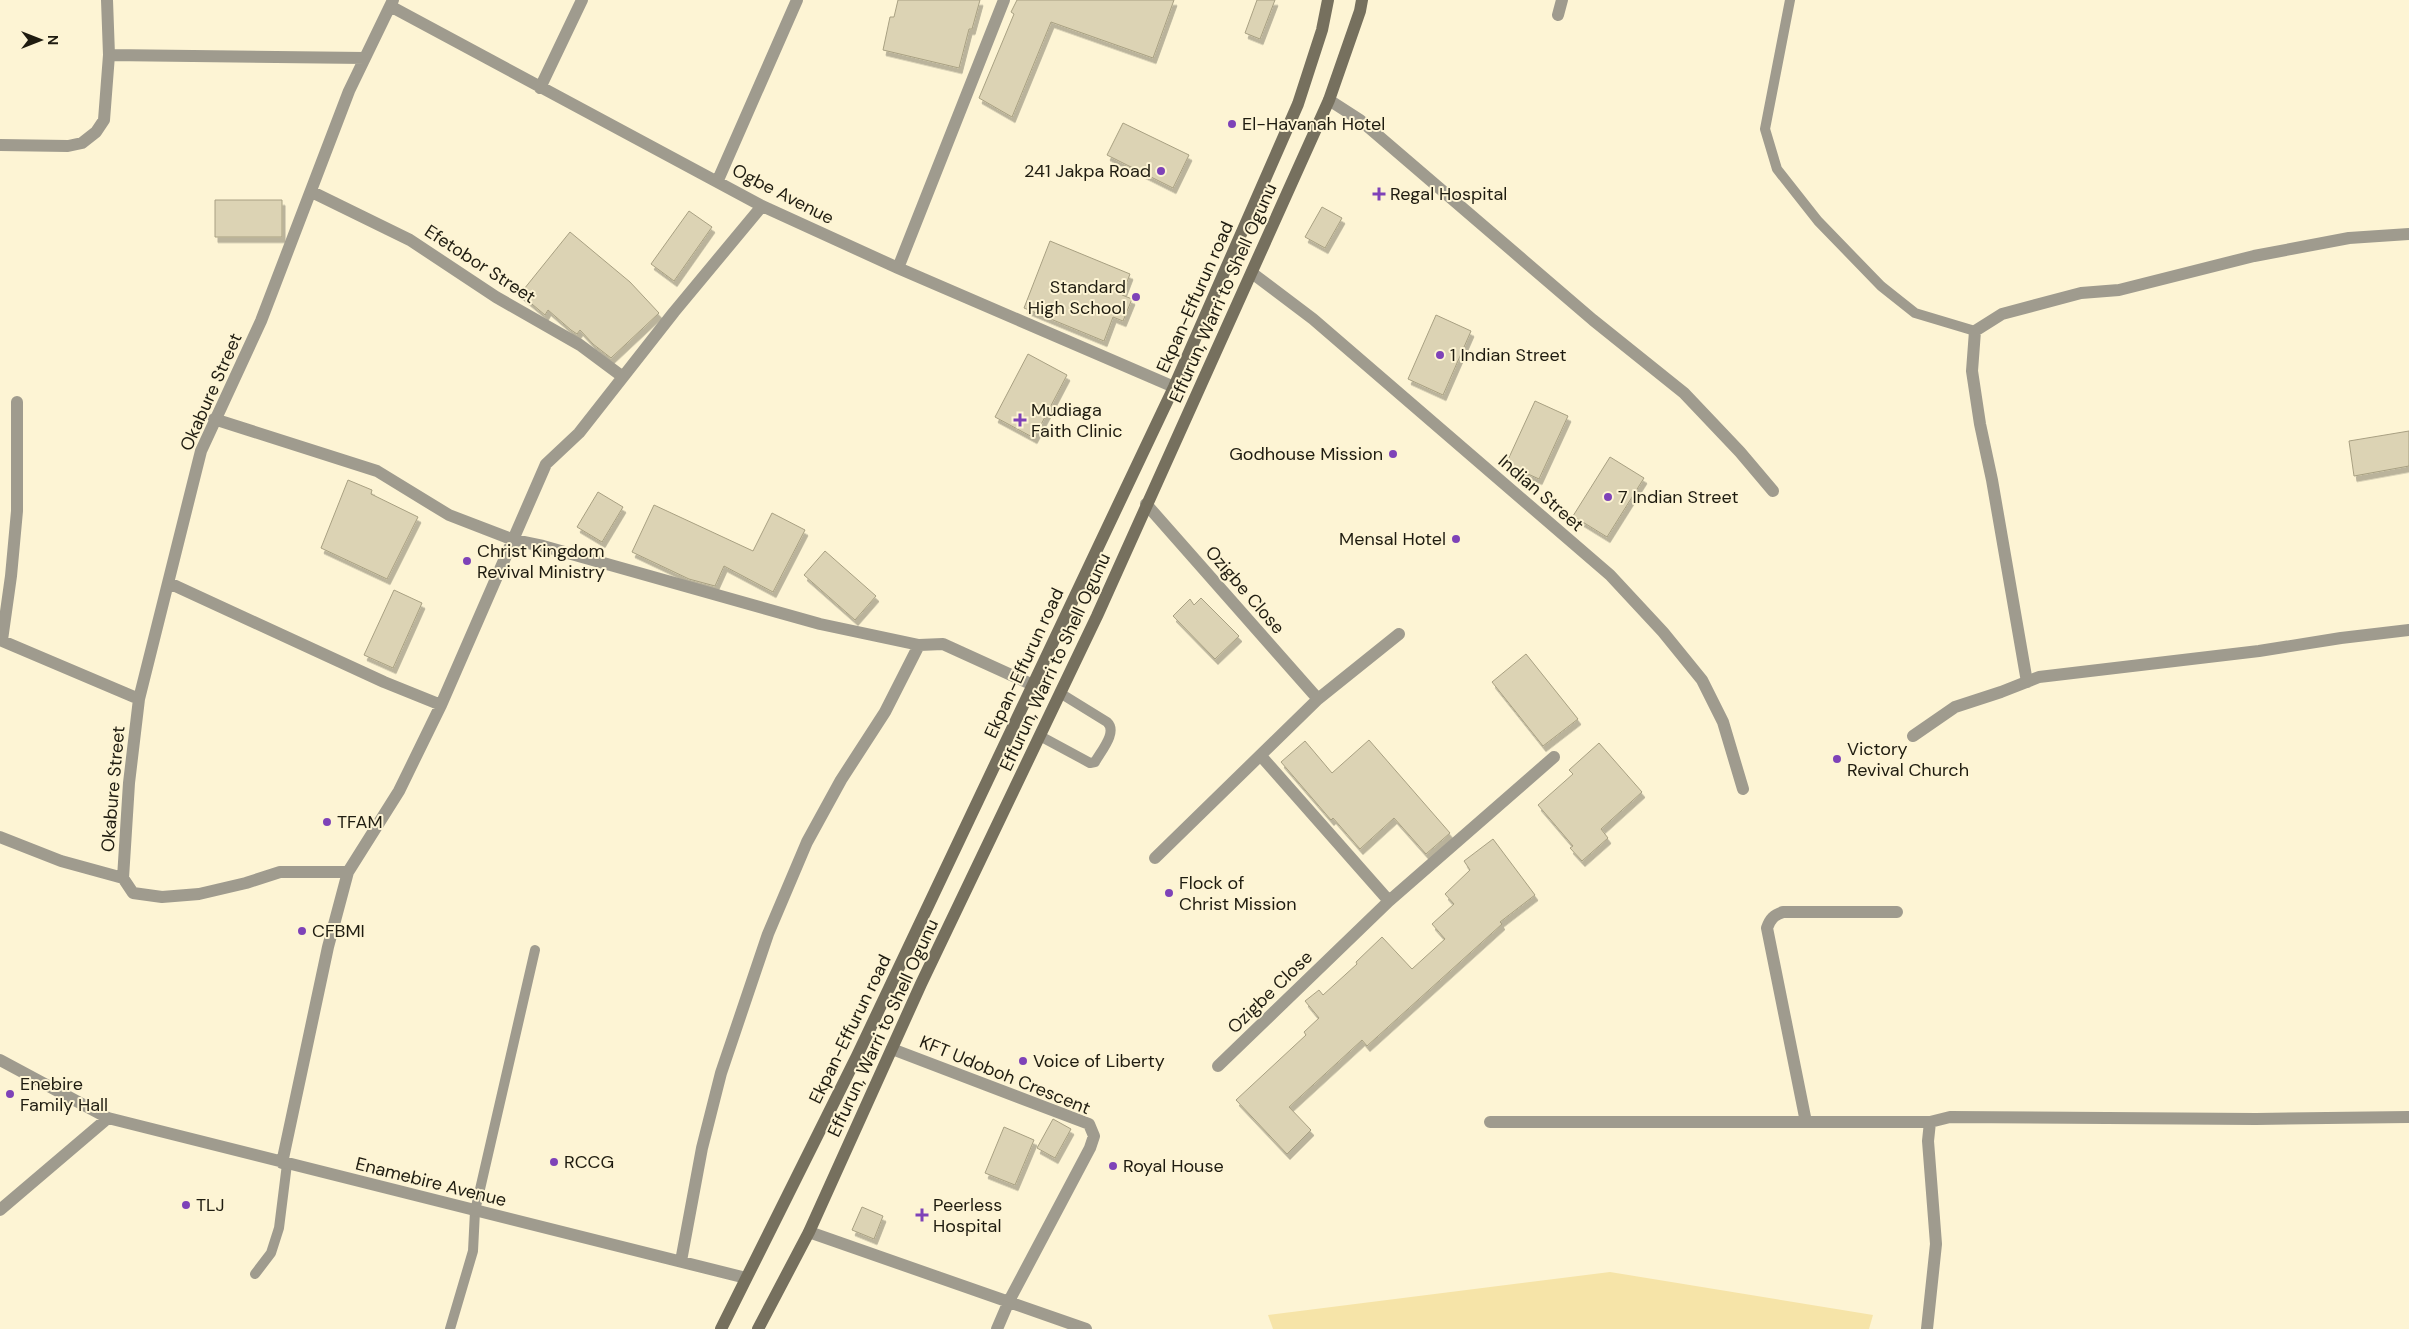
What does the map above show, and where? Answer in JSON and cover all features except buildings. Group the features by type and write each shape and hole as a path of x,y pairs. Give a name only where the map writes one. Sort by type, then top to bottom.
{"main road":[{"name":"Ekpan-Effurun road","path":"721,1329 857,1056 1174,387 1298,104 1322,30 1328,0"},
{"name":"Effurun, Warri to Shell Ogunu","path":"758,1329 808,1232 892,1049 1098,616 1146,504 1329,100 1360,11 1362,0"}],"street":[{"path":"0,145 68,146 82,143 96,132 104,120 109,55 107,0"},
{"path":"540,88 582,0"},
{"path":"718,180 797,0"},
{"path":"898,268 1004,0"},
{"path":"1558,15 1562,0"},
{"name":"Ogbe Avenue","path":"392,3 540,88 718,180 762,206 898,268 1174,387"},
{"name":"Okabure Street","path":"123,878 129,783 139,699 201,451 214,418 261,321 312,192 349,91 392,3"},
{"path":"109,55 365,58"},
{"path":"1329,100 1360,120 1593,320 1684,393 1740,452 1773,491"},
{"name":"Efetobor Street","path":"312,192 410,240 496,297 580,345 624,377"},
{"path":"284,1163 328,947 348,872 399,791 441,705 546,464 579,433 762,206"},
{"path":"2027,682 1972,370 1975,331 2002,314 2081,293 2120,290 2254,256 2349,238 2409,234"},
{"name":"Indian Street","path":"1252,273 1313,319 1610,575 1663,632 1702,680 1723,722 1743,789"},
{"path":"17,402 17,511 11,576 1,640 139,699"},
{"path":"214,418 378,471 449,515 514,540 543,546 820,624 919,645 943,644 1033,685"},
{"name":"Ozigbe Close","path":"1146,504 1318,699"},
{"path":"169,583 384,682 441,705"},
{"path":"1913,736 1955,707 2039,677 2259,651 2341,638 2409,630"},
{"path":"1155,858 1318,699 1399,634"},
{"path":"681,1262 702,1148 721,1073 768,934 807,842 842,780 885,712 919,645"},
{"path":"1261,756 1389,901"},
{"name":"Ozigbe Close","path":"1218,1066 1389,901 1554,757"},
{"path":"0,837 61,861 123,878 133,893 162,898 199,894 246,884 280,872 348,872"},
{"path":"1806,1122 1767,928 1769,923 1775,914 1783,912 1897,912"},
{"name":"KFT Udoboh Crescent","path":"892,1049 1089,1124 1094,1136 1090,1148 1009,1301 997,1329"},
{"name":"Enamebire Avenue","path":"0,1060 108,1118 746,1278"},
{"path":"1490,1122 1930,1122 1950,1118 2256,1119 2409,1117"},
{"path":"0,1210 108,1118"},
{"path":"1927,1329 1936,1244 1928,1141 1930,1122"},
{"path":"808,1232 1086,1329"}],"lane":[{"path":"1790,0 1765,129 1777,169 1818,221 1881,286 1915,313 1975,331"},
{"path":"1040,736 1090,763 1095,762 1112,731 1111,726 1107,722 1060,693"},
{"path":"450,1329 473,1250 475,1211 536,950"},
{"path":"255,1274 271,1253 279,1228 284,1163"}],"shaded area":[{"path":"1610,1272 1873,1315 1869,1329 1273,1329 1268,1315"}],"place":[{"name":"El-Havanah Hotel","path":"1232,124"},
{"name":"241 Jakpa Road","path":"1161,171"},
{"name":"Regal Hospital","path":"1379,194"},
{"name":"Standard High School","path":"1136,297"},
{"name":"1 Indian Street","path":"1440,355"},
{"name":"Mudiaga Faith Clinic","path":"1020,420"},
{"name":"Godhouse Mission","path":"1393,454"},
{"name":"7 Indian Street","path":"1608,497"},
{"name":"Mensal Hotel","path":"1456,539"},
{"name":"Christ Kingdom Revival Ministry","path":"467,561"},
{"name":"Victory Revival Church","path":"1837,759"},
{"name":"TFAM","path":"327,822"},
{"name":"Flock of Christ Mission","path":"1169,893"},
{"name":"CFBMI","path":"302,931"},
{"name":"Voice of Liberty","path":"1023,1061"},
{"name":"Enebire Family Hall","path":"10,1094"},
{"name":"RCCG","path":"554,1162"},
{"name":"Royal House","path":"1113,1166"},
{"name":"TLJ","path":"186,1205"},
{"name":"Peerless Hospital","path":"922,1215"}]}
